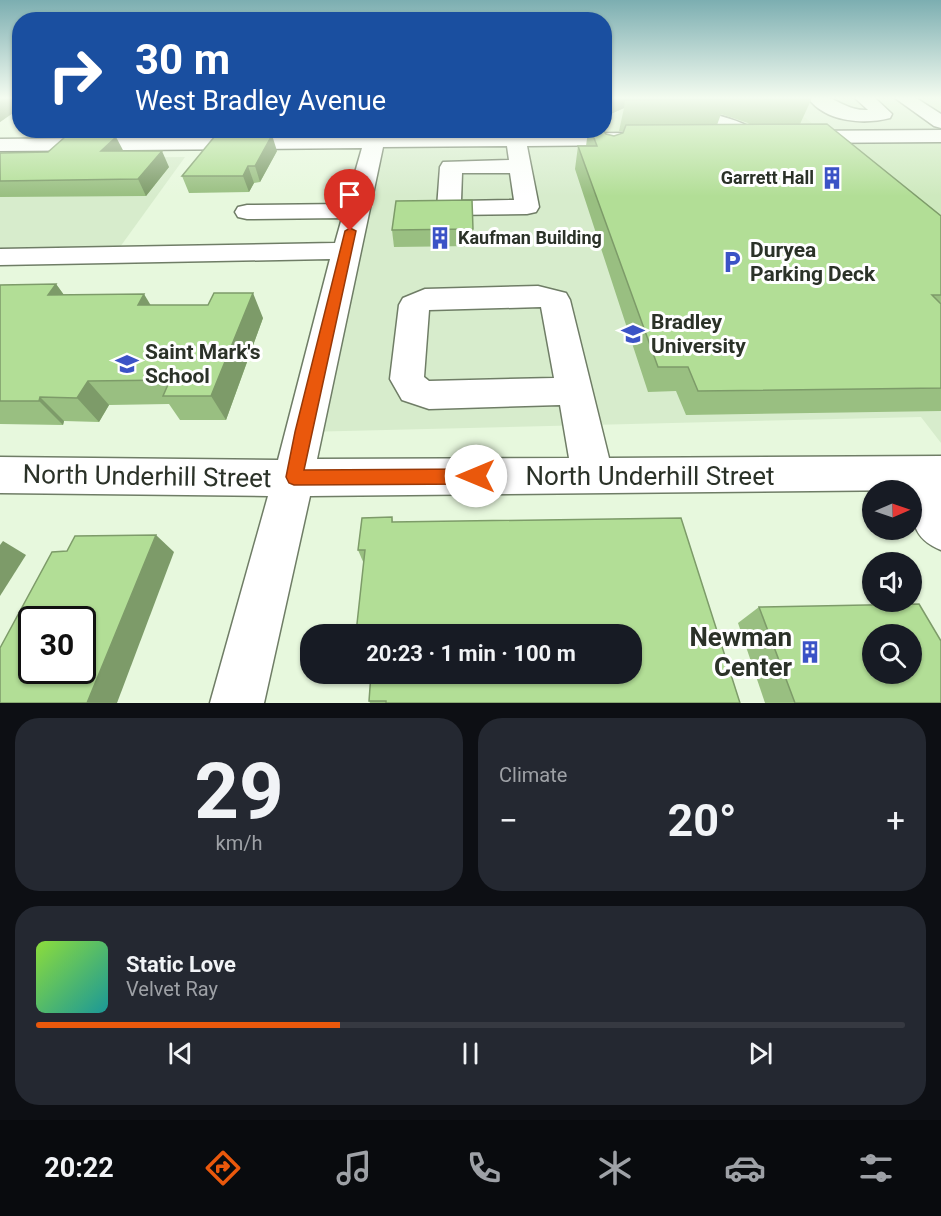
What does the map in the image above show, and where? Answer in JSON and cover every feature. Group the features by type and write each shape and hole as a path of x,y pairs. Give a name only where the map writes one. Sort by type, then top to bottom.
{"street":[{"path":"740,131 754,138"},
{"path":"822,131 825,137"},
{"path":"698,138 941,136"},
{"path":"27,144 35,138"},
{"path":"0,145 165,138"},
{"path":"237,703 294,477 345,251 374,138"},
{"path":"460,138 516,140 534,138"},
{"path":"594,138 651,139"},
{"path":"604,139 613,160"},
{"path":"516,140 520,166"},
{"path":"247,212 355,211"},
{"path":"0,257 345,251"},
{"path":"576,391 429,394 414,390 407,379 414,305 425,299 538,296 555,300 576,391 593,476"},
{"path":"923,474 941,529"},
{"name":"North Underhill Street","path":"0,475 294,477 923,474"}],"shaded area":[{"name":"Bradley University","path":"612,131 941,131 941,443 921,417 303,432 375,138 612,138"},
{"path":"612,131 815,131 612,132"},
{"path":"941,143 941,238 805,144"},
{"path":"185,157 120,247 0,249 0,159"}],"building":[{"name":"Duryea Parking Deck","path":"624,131 835,131 941,216 941,295 932,295 941,304 941,388 698,391 688,367 658,367 578,146 597,146 594,138 612,138 612,136"},
{"path":"64,138 115,138 101,151 162,151 138,179 0,181 0,153 48,152"},
{"path":"213,138 270,138 255,166 248,166 243,176 182,176"},
{"path":"472,200 473,229 392,230 396,201"},
{"name":"Saint Mark's School","path":"56,284 48,295 144,294 138,305 208,305 214,293 253,293 211,396 163,396 170,380 88,381 77,398 40,397 39,401 0,401 0,285"},
{"path":"392,517 392,522 681,518 740,703 386,703 386,701 369,701 370,684 642,684 642,624 357,624 365,550 358,550 362,518"},
{"path":"156,535 96,681 96,606 23,606 52,552 67,551 75,536"},
{"name":"Newman Center","path":"862,605 862,612 922,612 922,609 941,641 941,703 795,703 759,607"},
{"path":"18,615 18,684 95,684 87,703 0,703 0,648"}],"place":[{"name":"Garrett Hall","path":"832,178"},
{"name":"Kaufman Building","path":"440,238"},
{"name":"Duryea Parking Deck","path":"732,262"},
{"name":"Bradley University","path":"633,334"},
{"name":"Saint Mark's School","path":"127,364"},
{"name":"Newman Center","path":"810,652"}],"route":[{"path":"350,231 294,477 476,476"}]}
